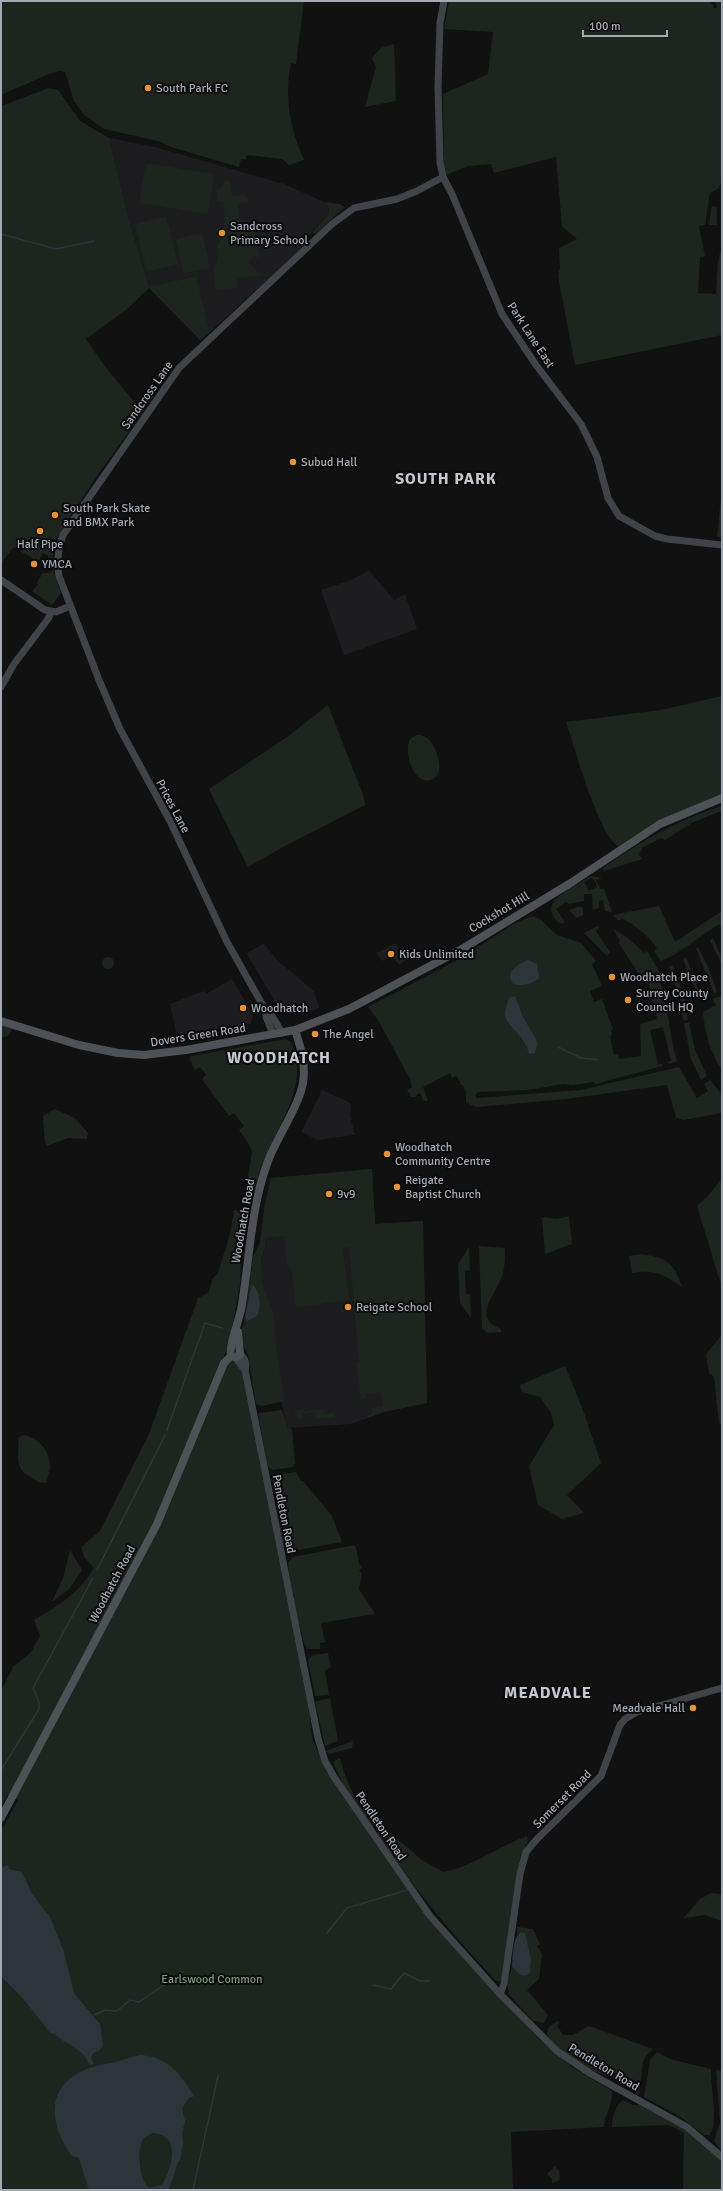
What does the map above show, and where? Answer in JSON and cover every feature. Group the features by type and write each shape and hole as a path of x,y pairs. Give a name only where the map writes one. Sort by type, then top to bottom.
{"main road":[{"name":"Cockshot Hill","path":"282,1033 295,1030 349,1010 462,949 569,884 660,824 722,798"},
{"name":"Dovers Green Road","path":"1,1021 79,1045 118,1053 144,1055 282,1033"},
{"name":"Woodhatch Road","path":"1,1818 157,1524 224,1363 235,1352 253,1221 262,1178 276,1142 302,1086 304,1064 295,1030"}],"street":[{"name":"Park Lane East","path":"444,1 440,23 438,105 440,162 443,177 452,194 502,314 536,365 581,424 597,457 608,498 619,516 655,536 667,539 722,545"},
{"name":"Sandcross Lane","path":"70,606 58,569 58,552 63,535 179,368 332,224 354,208 397,199 443,177"},
{"path":"1,580 45,610 51,612 60,611 70,606"},
{"name":"Prices Lane","path":"70,606 120,729 170,821 227,942 266,1011 271,1014 282,1033"},
{"path":"1,688 14,664 51,612"},
{"name":"Prices Lane","path":"266,1011 266,1017 273,1034"},
{"name":"Pendleton Road","path":"235,1352 245,1360 315,1726 325,1760 418,1901 500,1994 557,2051 573,2063 687,2126 722,2157"},
{"name":"Somerset Road","path":"500,1994 504,1984 522,1864 532,1844 601,1776 618,1730 625,1719 637,1712 722,1688"}],"shaded area":[{"name":"Sandcross Primary School","path":"109,138 155,147 284,184 324,202 329,210 328,215 314,229 300,250 210,332 195,276 149,288 130,224"},
{"path":"369,570 394,600 405,594 417,629 344,655 321,590 351,580"},
{"name":"Kids Unlimited","path":"395,943 407,959 399,965 392,956 382,961 377,953"},
{"path":"264,944 278,961 314,991 319,1008 307,1013 300,1013 283,1008 275,1001 246,953"},
{"path":"528,960 537,964 539,978 527,984 513,984 510,976 511,972 520,964"},
{"path":"232,979 253,1015 251,1024 177,1036 170,1004 204,991 206,994"},
{"path":"515,996 523,1017 536,1039 537,1045 535,1053 529,1054 524,1041 508,1023 506,1018 505,1012 509,998"},
{"path":"322,1090 351,1103 350,1116 355,1135 318,1140 301,1132"},
{"name":"Reigate School","path":"372,1169 375,1224 423,1221 427,1403 384,1412 351,1424 288,1428 278,1391 273,1319 262,1283 263,1275 261,1259 265,1248 265,1227 271,1178"},
{"path":"252,1284 259,1295 260,1305 256,1317 247,1321 245,1316"},
{"path":"8,1865 9,1869 22,1872 32,1894 50,1917 63,1949 74,1993 100,2024 103,2046 99,2051 93,2053 91,2058 94,2064 89,2065 84,2055 80,2051 55,2034 50,2033 21,1996 1,1977 1,1868"},
{"path":"521,1932 525,1933 531,1960 530,1973 524,1976 519,1974 512,1967 514,1943"},
{"path":"140,2055 150,2056 166,2063 184,2080 194,2096 189,2098 182,2108 185,2121 182,2133 183,2144 180,2160 169,2190 89,2190 79,2158 72,2156 62,2138 56,2122 55,2107 58,2094 66,2083 77,2074 92,2067","holes":["153,2133 162,2135 168,2140 171,2146 171,2162 162,2185 150,2188 146,2185 141,2172 139,2156 140,2149 144,2138"]}],"green space":[{"path":"1,1 304,1 296,64 291,63 288,100 295,137 304,160 289,165 282,159 247,155 246,159 241,159 239,167 171,147 158,141 104,129 84,115 74,101 65,72 60,71 49,74 1,95"},
{"path":"449,1 710,1 715,9 717,6 715,1 722,1 722,180 719,188 710,193 705,225 699,226 705,256 700,257 698,293 716,294 718,261 722,246 722,335 575,365 558,276 560,268 559,248 577,239 562,226 556,157 494,173 491,164 468,166 446,175 444,167 443,94 488,74 493,32 444,29"},
{"path":"394,44 396,101 365,107 376,67 372,58 381,48"},
{"path":"49,88 58,90 80,121 109,138 130,224 149,287 196,276 210,332 200,340 149,288 127,309 86,339 106,368 143,412 99,473 56,539 53,549 53,566 49,565 48,556 43,553 39,560 36,558 35,560 14,547 1,563 1,106"},
{"path":"146,163 214,174 208,214 139,203"},
{"path":"230,180 232,196 246,195 249,202 238,204 242,230 256,228 260,256 258,258 255,255 248,262 261,275 237,279 238,288 216,290 213,267 218,261 217,245 221,240 220,228 226,227 223,201 217,201 216,189 222,188 224,181"},
{"path":"324,202 339,204 345,207 315,234 312,232 328,215 329,209"},
{"path":"712,206 717,207 717,225 709,225"},
{"path":"166,216 178,264 147,272 135,224"},
{"path":"202,233 210,268 183,273 176,239"},
{"path":"722,488 722,538 717,537"},
{"path":"53,570 61,593 52,605 32,591 38,585 37,582 43,573 49,573"},
{"path":"722,696 722,795 715,796 665,819 619,847 611,839 595,809 566,722 661,710"},
{"path":"328,705 363,795 365,805 283,847 248,867 209,789 287,737"},
{"path":"417,735 428,739 436,750 439,771 437,776 430,780 423,780 418,776 413,770 410,762 408,746 410,739"},
{"path":"722,806 722,811 693,822 665,840 662,838 643,847 639,854 642,859 604,871 603,868 645,840 675,824"},
{"path":"591,876 602,878 596,880 600,889 604,888 612,912 605,911 603,900 599,901 599,908 593,910 592,894 584,894 584,901 569,904 566,902 556,909 565,922 562,924 555,919 552,913 552,907 559,896","holes":["591,878 595,881 597,887 588,891 585,882"]},
{"path":"659,906 675,942 722,911 722,928 719,924 674,955 661,961 654,951 657,948 645,935 636,927 621,918 619,921 613,915"},
{"path":"577,907 583,907 583,915 576,918 569,910"},
{"path":"533,916 540,919 557,935 581,943 596,961 592,964 602,986 590,991 594,1002 602,999 613,1030 611,1030 612,1035 610,1036 614,1055 618,1054 619,1059 641,1056 640,1024 657,1019 648,980 640,981 637,971 618,942 620,941 613,929 628,938 644,953 647,951 661,974 658,976 662,986 677,1061 670,1064 668,1062 671,1061 663,1027 650,1030 658,1064 663,1064 662,1066 595,1084 594,1082 573,1085 563,1084 529,1090 478,1092 475,1095 477,1098 581,1090 679,1067 697,1098 708,1091 704,1084 710,1080 720,1092 722,1091 722,1115 721,1113 683,1120 676,1117 667,1085 566,1099 477,1107 466,1103 466,1092 463,1085 461,1085 457,1076 452,1078 450,1073 423,1087 428,1101 423,1101 421,1094 419,1093 415,1097 411,1097 407,1090 412,1087 410,1079 378,1020 368,1007 463,957 515,923","holes":["523,962 529,984 513,984 519,965"]},
{"path":"597,926 599,928 596,931 610,952 607,956 584,933"},
{"path":"713,938 722,958 722,965 710,940"},
{"path":"698,947 710,971 717,992 714,993 696,949"},
{"path":"106,957 110,957 114,963 110,969 106,969 102,965 102,961"},
{"path":"686,957 701,997 699,998 683,959"},
{"path":"672,965 684,995 688,1020 683,1020 681,1001 669,967"},
{"path":"722,996 722,1070 714,1056 709,1042 703,1012 716,1005 712,999"},
{"path":"684,1023 689,1023 695,1050 707,1076 701,1080 691,1059"},
{"path":"1,1025 12,1029 8,1036 1,1038"},
{"path":"286,1039 291,1042 296,1056 296,1085 286,1113 262,1164 253,1197 244,1199 252,1153 250,1146 239,1130 244,1126 234,1113 229,1116 202,1079 206,1075 200,1067 195,1070 189,1059 191,1056"},
{"path":"55,1109 75,1118 88,1133 87,1139 68,1138 47,1146 45,1142 43,1116"},
{"name":"Reigate School","path":"372,1169 375,1224 423,1221 427,1403 384,1412 362,1420 372,1413 372,1408 383,1406 381,1392 366,1394 367,1399 361,1400 356,1362 359,1361 349,1247 343,1248 349,1300 299,1307 296,1306 295,1302 292,1272 287,1264 284,1236 265,1238 265,1248 261,1259 263,1275 262,1283 274,1315 275,1338 284,1401 262,1406 256,1404 248,1355 242,1343 241,1330 244,1324 253,1257 260,1242 265,1203 271,1178"},
{"path":"722,1178 722,1288 697,1206 708,1196"},
{"name":"Earlswood Common","path":"234,1210 246,1212 249,1217 241,1257 240,1285 230,1338 224,1357 237,1363 242,1371 310,1715 312,1738 325,1768 421,1908 539,2039 572,2067 612,2091 612,2100 604,2122 604,2127 511,2132 513,2190 1,2190 1,1831 18,1800 8,1794 1,1806 1,1691 13,1667 31,1652 40,1636 34,1620 68,1598 89,1576 94,1568 84,1557 81,1547 100,1531 149,1434 198,1298 208,1293 213,1278 218,1273 230,1234"},
{"path":"569,1216 572,1244 545,1254 542,1217 558,1219"},
{"path":"479,1246 505,1248 502,1275 490,1300 486,1313 492,1325 501,1329 501,1332 487,1333 482,1328"},
{"path":"469,1247 470,1270 465,1271 466,1294 470,1294 471,1318 460,1303 458,1264"},
{"path":"640,1254 656,1257 667,1262 676,1272 682,1287 670,1279 653,1272 632,1273 629,1256"},
{"path":"722,1335 722,1426 719,1423 714,1377 709,1373 706,1354"},
{"path":"565,1366 583,1410 601,1463 567,1495 584,1513 562,1519 538,1505 529,1466 554,1425 551,1413 540,1397 522,1392 520,1385"},
{"path":"304,1409 304,1411 324,1409 325,1414 336,1412 334,1417 316,1419 315,1412 302,1414 302,1419 299,1419 294,1410"},
{"path":"282,1410 288,1428 292,1429 295,1463 293,1467 273,1470 268,1467 258,1415 259,1413"},
{"path":"23,1435 29,1436 39,1442 46,1451 50,1463 47,1482 42,1483 36,1481 26,1474 19,1465 18,1438"},
{"path":"296,1472 301,1481 303,1481 332,1516 342,1542 293,1551 283,1546 278,1518 278,1504 271,1479 276,1475"},
{"path":"355,1546 360,1565 362,1567 359,1571 362,1573 359,1589 375,1614 321,1623 325,1642 320,1643 320,1649 307,1649 304,1643 293,1599 295,1596 292,1592 288,1563 293,1557"},
{"path":"70,1550 82,1570 69,1589 52,1602 63,1578"},
{"path":"328,1653 331,1667 325,1671 329,1695 315,1696 308,1660 313,1655"},
{"path":"330,1698 338,1741 325,1746 315,1702"},
{"path":"353,1741 352,1748 329,1754 325,1751"},
{"path":"340,1758 346,1777 358,1803 377,1825 374,1827 370,1825 344,1786 333,1762"},
{"path":"381,1825 422,1860 443,1872 476,1861 516,1840 527,1836 528,1840 520,1859 502,1978 500,1982 495,1980 479,1963 418,1891 377,1833"},
{"path":"711,1893 722,1894 722,1921 705,1915 684,1918 700,1899"},
{"path":"517,1927 533,1929 540,1944 537,1946 542,1954 539,1979 527,1990 548,2015 544,2023 533,2021 510,1996 508,1981 512,1967 514,1970 531,1967 525,1933 521,1932 517,1935"},
{"path":"557,2021 560,2022 557,2026 563,2035 573,2035 589,2026 653,2049 645,2057 643,2062 639,2095 611,2077 589,2070 558,2047 548,2037 547,2033 548,2028"},
{"path":"657,2052 670,2059 711,2069 714,2121 713,2129 710,2135 704,2135 679,2116 644,2097 650,2060"},
{"path":"716,2070 722,2071 722,2152 714,2141 720,2122"},
{"path":"623,2100 633,2105 640,2105 685,2129 722,2161 722,2190 683,2190 684,2133 669,2125 612,2127 613,2116 616,2108"},
{"path":"555,2166 559,2171 560,2180 552,2183 552,2179 547,2174"}],"waterway":[{"path":"1,234 56,249 94,241"},
{"path":"558,1047 581,1058 598,1060"},
{"path":"167,1430 205,1323 222,1328"},
{"path":"97,1570 165,1435"},
{"path":"1,1770 39,1709 39,1702 33,1688 93,1578"},
{"path":"327,1933 347,1908 407,1890"},
{"path":"94,2015 105,2010 117,2011 130,2000 139,2002 183,1972"},
{"path":"373,1985 391,1989 404,1973 420,1981 430,1981"},
{"path":"193,2190 218,2076"}],"place":[{"name":"South Park FC","path":"148,88"},
{"name":"Sandcross Primary School","path":"222,233"},
{"name":"Subud Hall","path":"293,462"},
{"name":"South Park Skate and BMX Park","path":"55,515"},
{"name":"Half Pipe","path":"40,531"},
{"name":"YMCA","path":"34,564"},
{"name":"Kids Unlimited","path":"391,954"},
{"name":"Woodhatch Place","path":"612,977"},
{"name":"Surrey County Council HQ","path":"628,1000"},
{"name":"Woodhatch","path":"243,1008"},
{"name":"The Angel","path":"315,1034"},
{"name":"Woodhatch Community Centre","path":"387,1154"},
{"name":"Reigate Baptist Church","path":"397,1187"},
{"name":"9v9","path":"329,1194"},
{"name":"Reigate School","path":"348,1307"},
{"name":"Meadvale Hall","path":"693,1708"}],"district":[{"name":"SOUTH PARK","path":"446,478"},
{"name":"WOODHATCH","path":"279,1057"},
{"name":"MEADVALE","path":"548,1692"}]}
